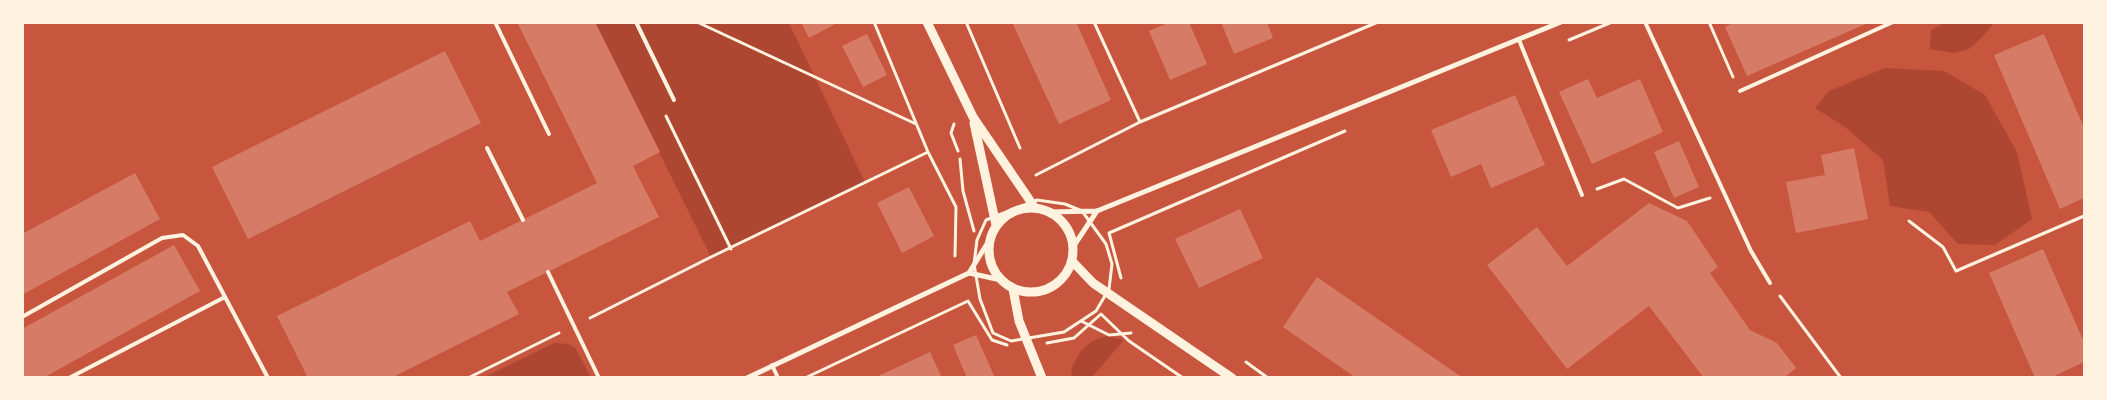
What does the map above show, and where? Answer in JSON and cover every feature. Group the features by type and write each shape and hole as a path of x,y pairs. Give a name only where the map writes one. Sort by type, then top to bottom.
{"street":[{"path":"926,22 973,117 1035,208"},
{"path":"747,378 969,273 996,226 1007,215 1020,209 1035,208 1049,212 1096,211 1561,22"},
{"path":"973,117 996,226"},
{"path":"1073,247 1096,211"},
{"path":"990,239 989,254 992,268 1001,280 1013,289 1027,292 1042,291 1055,285 1066,275 1072,261 1073,247 1070,232 1061,220 1049,212"},
{"path":"1072,261 1093,283 1232,378"},
{"path":"969,273 1001,280"},
{"path":"1013,289 1019,321 1042,378"}],"lane":[{"path":"496,22 549,134"},
{"path":"636,22 674,100"},
{"path":"1645,22 1751,250 1770,283"},
{"path":"1740,91 1893,22"},
{"path":"1519,40 1582,196"},
{"path":"487,148 524,220"},
{"path":"22,317 162,238 183,235 198,246 268,378"},
{"path":"548,272 599,378"},
{"path":"69,378 225,297"},
{"path":"772,365 778,378"}],"path":[{"path":"697,22 916,124"},
{"path":"874,22 928,152 956,207 955,256"},
{"path":"966,22 1021,150"},
{"path":"1094,22 1140,122"},
{"path":"1032,177 1140,122 1378,22"},
{"path":"1560,43 1612,22"},
{"path":"1708,22 1740,91"},
{"path":"1121,280 1109,233 1352,129"},
{"path":"951,133 959,154 962,191 977,240"},
{"path":"679,145 730,248"},
{"path":"468,378 711,256 928,152"},
{"path":"1582,196 1624,179 1678,208 1724,193"},
{"path":"1909,221 1944,247 1956,271 2084,216"},
{"path":"1106,244 1112,264 1109,289"},
{"path":"1770,283 1841,378"},
{"path":"980,299 994,333 1011,341"},
{"path":"805,378 968,301 992,340 1012,347"},
{"path":"1034,336 1064,332 1096,311"},
{"path":"1040,345 1074,338 1101,314 1121,334 1183,378"},
{"path":"1081,321 1109,335 1134,333"}],"shaded area":[{"path":"1946,22 1994,23 1969,49 1954,53 1930,49 1931,30"},
{"path":"595,23 789,23 865,182 711,257"},
{"path":"1885,68 1944,71 1985,95 2017,152 2032,219 1995,245 1958,244 1929,212 1890,206 1883,160 1845,127 1815,108 1829,91"},
{"path":"1107,336 1124,340 1092,377 1071,378 1072,367 1080,352 1092,341"},
{"path":"554,343 568,344 575,348 591,377 485,377"}],"building":[{"path":"517,22 595,22 660,152 633,166 659,217 507,292 519,314 391,378 308,378 277,316 470,221 480,241 597,183"},
{"path":"801,22 839,22 809,38"},
{"path":"1012,22 1076,22 1111,100 1059,124"},
{"path":"1170,22 1189,22 1207,64 1170,80 1149,31"},
{"path":"1221,22 1267,22 1273,38 1234,54"},
{"path":"1735,22 1870,22 1747,76 1725,27"},
{"path":"867,34 887,75 863,87 842,46"},
{"path":"2044,34 2084,128 2084,198 2060,209 1994,55"},
{"path":"445,51 481,123 248,239 212,167"},
{"path":"1588,79 1597,98 1640,79 1663,132 1592,164 1559,92"},
{"path":"1515,95 1545,165 1491,188 1481,164 1451,177 1431,130"},
{"path":"1679,141 1699,187 1674,198 1654,152"},
{"path":"1854,148 1868,219 1796,233 1786,182 1825,175 1821,155"},
{"path":"135,173 160,219 22,295 22,234"},
{"path":"909,187 934,236 902,253 877,203"},
{"path":"1649,203 1687,221 1718,267 1710,273 1750,330 1777,343 1796,368 1784,378 1704,378 1649,306 1567,369 1487,265 1537,227 1567,266"},
{"path":"1240,209 1263,258 1199,288 1175,239"},
{"path":"174,245 200,291 43,378 22,378 22,329"},
{"path":"2043,249 2084,342 2084,362 2050,378 2035,378 1989,273"},
{"path":"1317,277 1463,378 1356,378 1283,327"},
{"path":"976,335 995,378 967,378 953,345"},
{"path":"930,352 942,378 874,378"}]}
